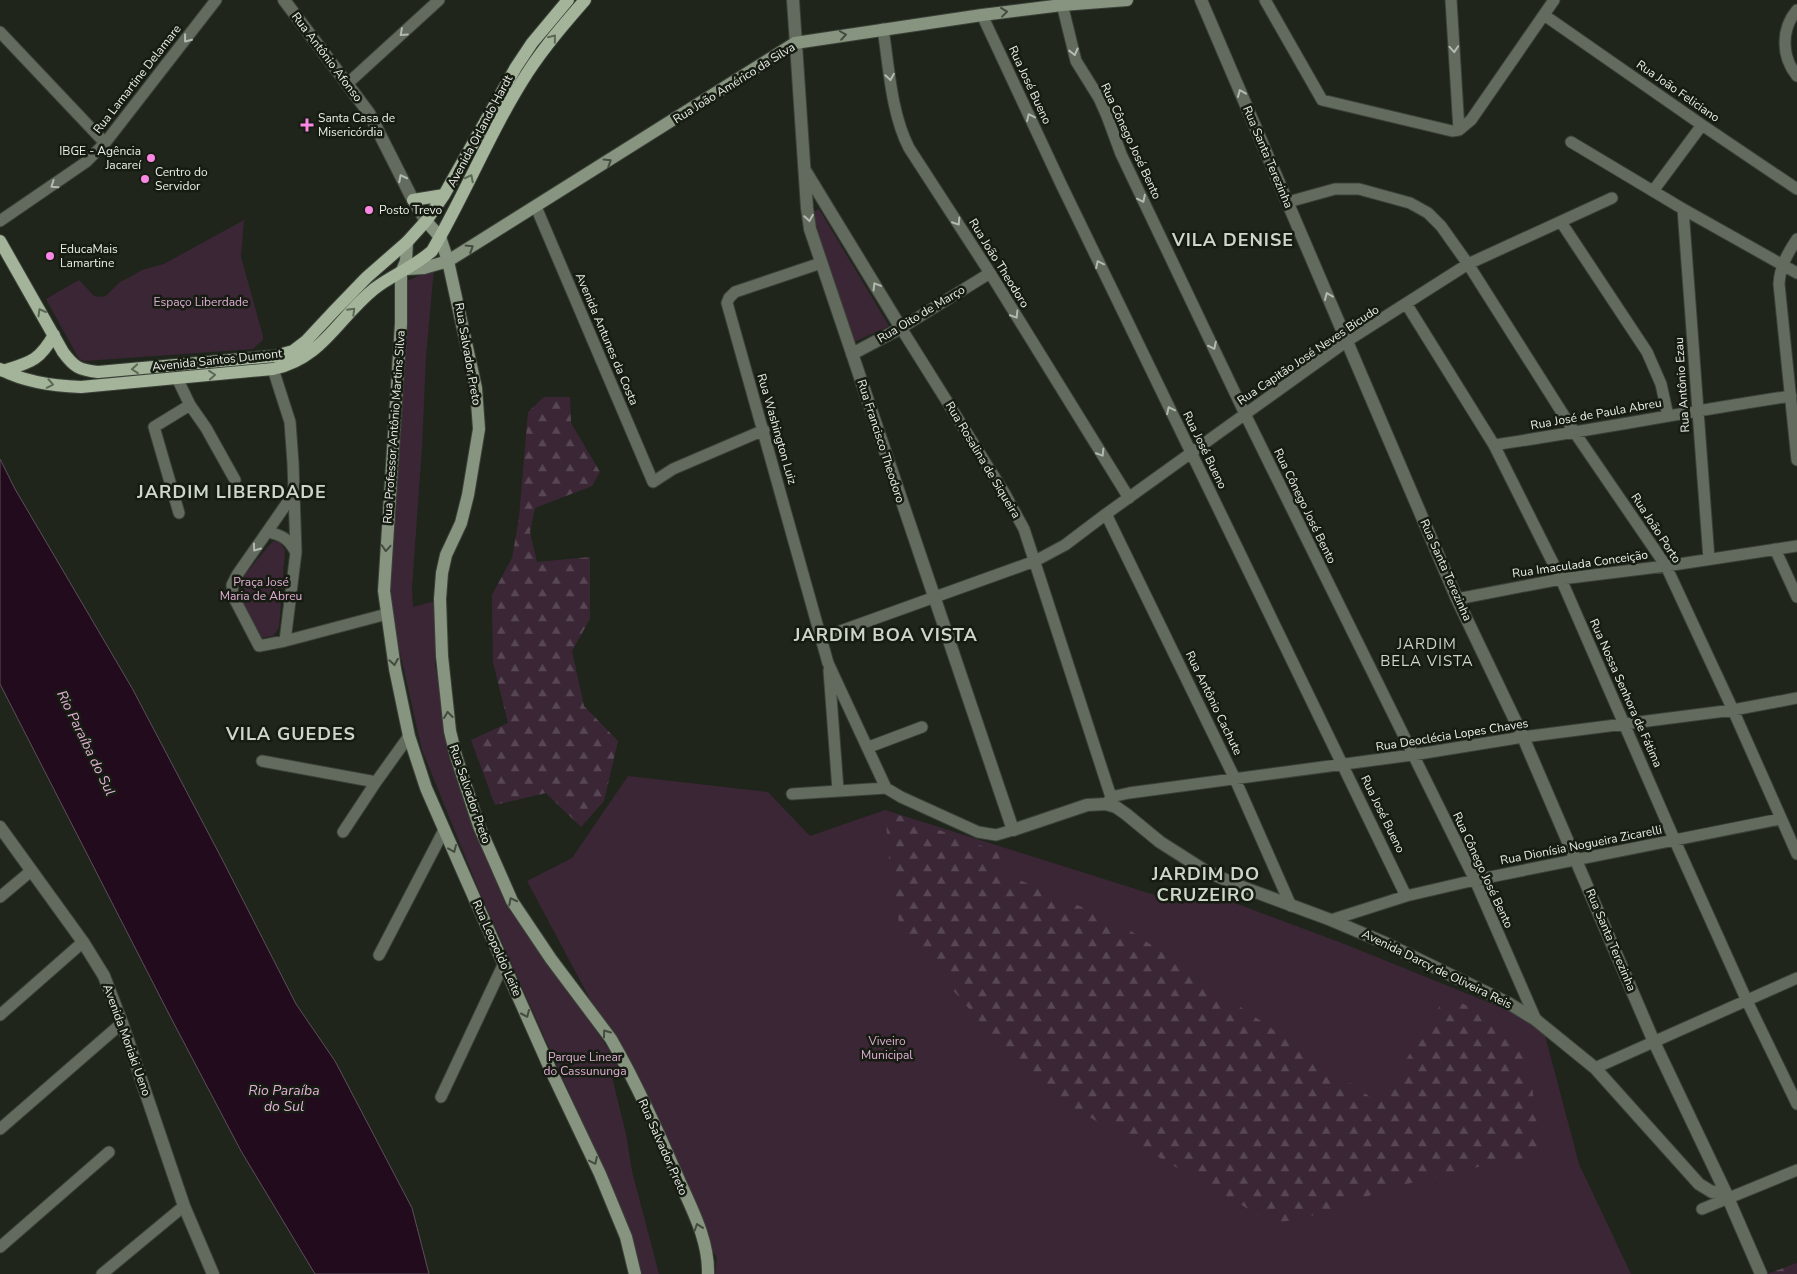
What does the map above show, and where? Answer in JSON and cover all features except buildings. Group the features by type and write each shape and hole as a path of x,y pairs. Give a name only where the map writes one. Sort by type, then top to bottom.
{"main road":[{"name":"Avenida Orlando Hardt","path":"426,220 444,194 516,67 532,43 568,0"},
{"name":"Avenida Orlando Hardt","path":"404,271 432,251 505,111 527,73 585,0"},
{"name":"Rua João Américo da Silva","path":"404,271 424,268 448,261 795,43 1061,3 1127,0"},
{"path":"413,200 444,194"},
{"path":"426,220 440,237"},
{"name":"Avenida Santos Dumont","path":"54,335 63,352 76,367 98,372 249,359 276,356 293,351 306,342 367,277 407,242 426,220"},
{"name":"Rua Salvador Preto","path":"440,237 448,261 476,388 479,429 466,509 446,556 442,573 440,599 443,676 450,731 456,756 479,826 512,900 529,929 611,1039 622,1058 660,1137 696,1220 705,1247 708,1274"},
{"path":"0,241 54,335 38,358 22,365 2,370"},
{"name":"Rua Professor Antônio Martins Silva","path":"387,614 384,570 407,242"},
{"name":"Avenida Santos Dumont","path":"2,370 39,382 81,387 273,369 290,365 304,358 324,342 373,290 404,271"},
{"name":"Rua Leopoldo Leite","path":"387,614 409,736 426,788 600,1174 626,1237 635,1274"}],"street":[{"name":"Rua Lamartine Delamare","path":"0,221 74,171 105,143 216,0"},
{"name":"Rua Antônio Afonso","path":"284,0 369,113 413,200 426,220"},
{"path":"347,84 439,0"},
{"name":"Rua Francisco Theodoro","path":"793,0 804,169 810,229 1013,830"},
{"name":"Rua Santa Terezinha","path":"1201,0 1457,599 1523,738 1654,1042 1726,1195 1760,1274"},
{"path":"1265,0 1322,100 1444,131 1459,130 1472,120 1554,0"},
{"path":"1451,0 1459,130"},
{"name":"Rua Cônego José Bento","path":"1061,3 1076,61 1099,98 1120,154 1245,414 1475,880 1536,1020"},
{"path":"1797,10 1788,24 1785,46 1787,58 1797,76"},
{"name":"Rua João Feliciano","path":"1544,14 1797,189"},
{"name":"Rua José Bueno","path":"982,15 1061,184 1191,454 1344,764 1406,896"},
{"name":"Rua João Theodoro","path":"883,29 897,118 909,148 990,273 1129,498"},
{"path":"0,32 105,143"},
{"path":"1653,191 1702,125"},
{"path":"1571,142 1683,209 1797,272"},
{"name":"Rua Rosalina de Siqueira","path":"804,169 1015,511 1024,529 1109,801"},
{"name":"Rua João Porto","path":"1288,202 1335,190 1346,188 1358,189 1410,203 1428,213 1434,220 1468,264 1575,433 1666,566 1797,854"},
{"name":"Rua Capitão José Neves Bicudo","path":"821,638 1035,561 1066,545 1106,514 1347,341 1468,264 1612,198"},
{"name":"Avenida Antunes da Costa","path":"536,207 653,482 673,469 764,430"},
{"name":"Rua Antônio Ezau","path":"1683,209 1709,559"},
{"path":"1561,222 1646,352 1660,384 1668,416"},
{"path":"1797,239 1783,264 1779,284 1797,460"},
{"name":"Rua Washington Luiz","path":"821,263 735,292 728,298 728,309 764,430 828,663 869,747 886,788"},
{"name":"Rua Oito de Março","path":"852,354 901,328 990,273"},
{"name":"Rua Nossa Senhora de Fátima","path":"1406,305 1494,445 1561,579 1675,841 1747,1001 1797,1104"},
{"path":"273,369 290,422 294,493 296,552 285,641"},
{"path":"177,378 190,405 206,428 235,480"},
{"name":"Rua José de Paula Abreu","path":"1494,445 1791,396"},
{"path":"179,513 154,430 156,424 190,405"},
{"path":"294,493 232,584 233,596 259,646 387,614"},
{"name":"Rua Antônio Cachute","path":"1106,514 1235,779 1291,906"},
{"path":"268,532 282,535 290,542 296,552"},
{"name":"Rua Imaculada Conceição","path":"1457,599 1561,579 1666,566 1797,546"},
{"path":"1775,549 1797,597"},
{"name":"Rua Washington Luiz","path":"828,663 838,790"},
{"name":"Rua Deoclécia Lopes Chaves","path":"1109,801 1129,793 1733,710 1797,698"},
{"path":"869,747 922,727"},
{"path":"344,832 376,782 409,736"},
{"path":"262,761 376,782"},
{"path":"792,794 886,788 901,797 978,832 996,835 1087,805 1109,801"},
{"name":"Avenida Darcy de Oliveira Reis","path":"1109,801 1160,842 1204,870 1383,942 1510,1004 1536,1020 1595,1068 1699,1184 1712,1192 1726,1195"},
{"name":"Rua Dionísia Nogueira Zicarelli","path":"1331,920 1406,896 1475,880 1780,819"},
{"name":"Avenida Moriaki Ueno","path":"0,827 83,942 104,976 122,1023 184,1206 213,1274"},
{"path":"379,955 444,830"},
{"path":"0,897 31,871"},
{"path":"0,1015 83,942"},
{"path":"442,1097 504,963"},
{"path":"1595,1068 1797,978"},
{"path":"0,1129 122,1023"},
{"path":"0,1247 109,1152"},
{"path":"1702,1209 1726,1195 1797,1170"},
{"path":"102,1274 184,1206"}],"green space":[{"path":"819,209 889,326 854,342 826,261 813,212"},
{"name":"Espaço Liberdade","path":"244,220 241,257 263,336 263,340 253,349 85,361 79,359 46,299 79,280 94,296 102,297 107,295 120,282 142,270 164,264"},
{"name":"Parque Linear do Cassununga","path":"434,269 426,356 412,588 413,607 435,601 435,666 443,698 448,731 517,917 621,1067 611,1073 626,1134 632,1171 659,1274 642,1274 621,1209 480,893 422,750 386,590 407,281"},
{"path":"544,397 570,397 571,423 600,472 592,486 535,508 530,532 537,562 590,557 590,619 572,651 584,706 618,741 604,801 581,827 546,793 495,805 471,740 508,723 493,662 492,595 512,558 519,518 528,412"},
{"name":"Praça José Maria de Abreu","path":"273,541 280,542 285,550 279,628 273,636 260,638 257,636 244,607 239,584 241,579"},
{"name":"Viveiro Municipal","path":"628,776 768,792 810,836 885,810 1183,904 1203,891 1347,945 1542,1024 1579,1164 1631,1274 715,1274 717,1257 702,1238 629,1072 527,881 572,858"},
{"path":"885,810 998,852 1003,873 1121,924 1379,1103 1446,996 1512,1026 1531,1079 1540,1155 1473,1168 1391,1188 1315,1215 1274,1224 1034,1085 900,928 890,870"},
{"path":"1797,1263 1797,1274 1767,1274"}],"water":[{"name":"Rio Paraíba do Sul","path":"0,459 15,489 132,688 296,1004 335,1061 412,1208 429,1274 315,1274 241,1151 0,684"}],"place":[{"name":"Santa Casa de Misericórdia","path":"307,125"},
{"name":"IBGE - Agência Jacareí","path":"151,158"},
{"name":"Centro do Servidor","path":"145,179"},
{"name":"Posto Trevo","path":"369,210"},
{"name":"EducaMais Lamartine","path":"50,256"}],"district":[{"name":"VILA DENISE","path":"1233,240"},
{"name":"JARDIM LIBERDADE","path":"232,492"},
{"name":"JARDIM BOA VISTA","path":"886,635"},
{"name":"JARDIM BELA VISTA","path":"1427,652"},
{"name":"VILA GUEDES","path":"291,734"},
{"name":"JARDIM DO CRUZEIRO","path":"1206,884"}]}
